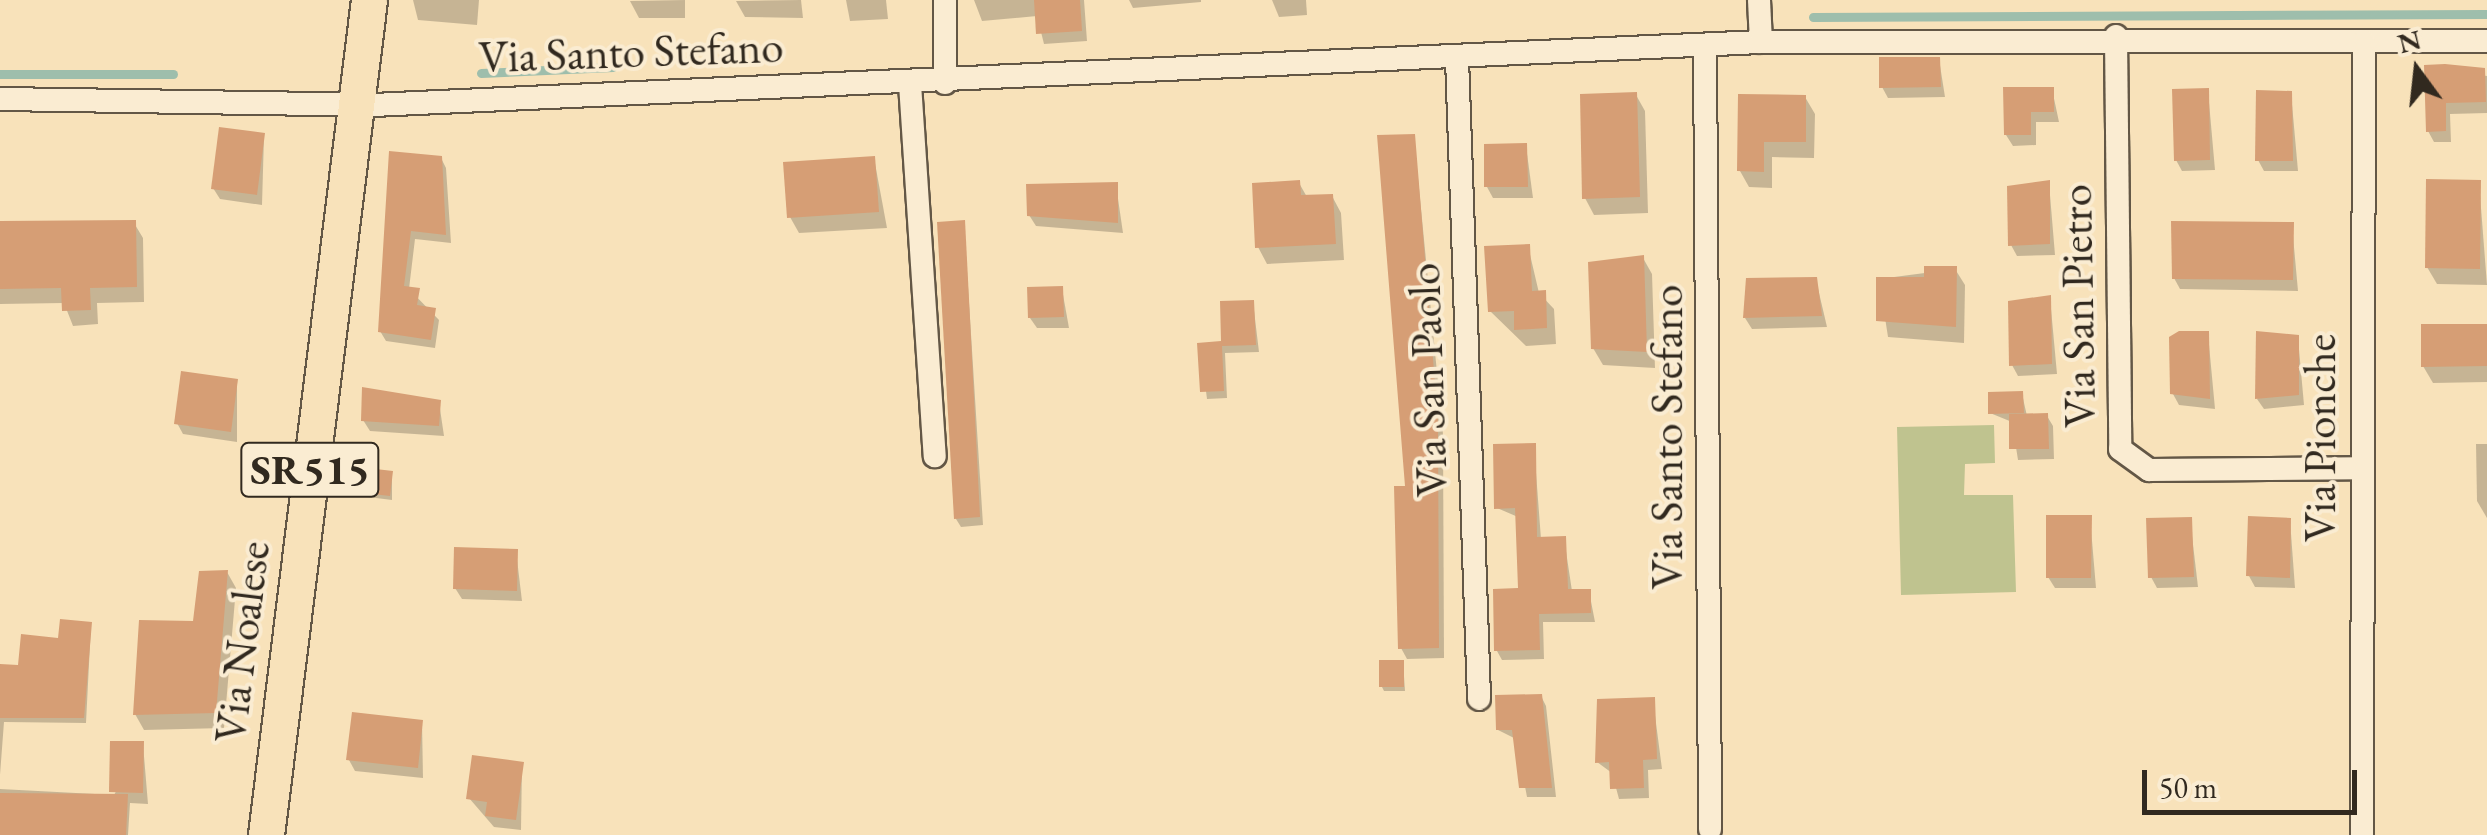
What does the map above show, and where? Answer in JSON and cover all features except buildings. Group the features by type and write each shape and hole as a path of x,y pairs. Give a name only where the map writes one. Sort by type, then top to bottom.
{"main road":[{"name":"Via Noalese","path":"266,835 369,0"}],"street":[{"path":"945,0 945,83"},
{"path":"1759,0 1761,42"},
{"name":"Via Santo Stefano","path":"0,99 356,104 945,83 1761,42 2116,36 2487,41"},
{"name":"Via San Pietro","path":"2116,36 2120,449 2148,470 2358,468"},
{"name":"Via Pionche","path":"2362,835 2358,468 2364,41"},
{"name":"Via Santo Stefano","path":"1705,44 1710,829"},
{"name":"Via San Paolo","path":"1457,58 1479,699"},
{"path":"910,84 934,456"}],"green space":[{"path":"1994,425 1995,463 1965,464 1964,495 2013,495 2016,592 1901,595 1897,427"}],"waterway":[{"path":"1813,17 2487,14"},
{"path":"481,73 613,67"},
{"path":"0,74 173,74"}]}
